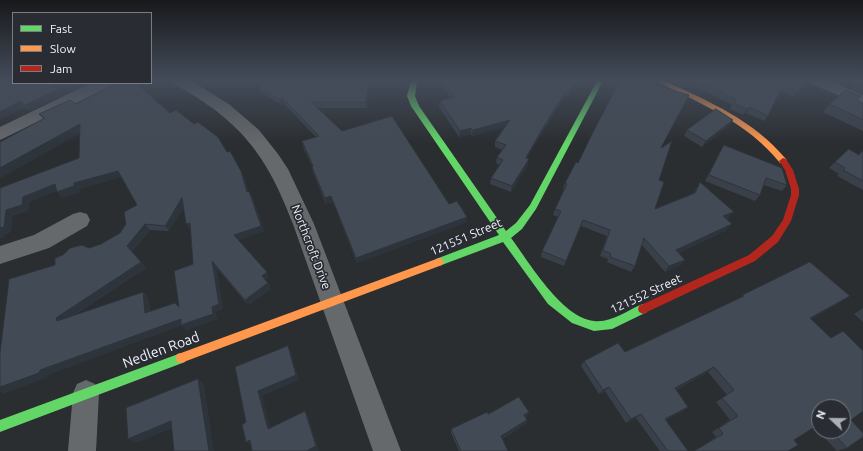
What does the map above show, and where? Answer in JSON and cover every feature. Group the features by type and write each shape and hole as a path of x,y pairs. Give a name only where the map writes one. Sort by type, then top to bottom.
{"street":[{"path":"0,134 63,102"},
{"name":"Northcroft Drive","path":"217,102 242,122 261,144 281,175 303,221 387,451"},
{"name":"121552 Street","path":"413,102 505,237 552,301 576,320 594,326 612,324 752,258 767,249 778,238 785,224 793,204 796,190 790,172 781,156 751,129 700,102"},
{"name":"121551 Street","path":"333,302 505,237 519,226 533,207 589,102"},
{"path":"0,255 41,242 80,220"},
{"name":"Nedlen Road","path":"0,426 333,302"},
{"path":"82,451 86,393"}],"building":[{"path":"0,102 18,102 0,112"},
{"path":"21,102 31,102 25,105"},
{"path":"65,102 73,102 76,104 80,102 157,102 170,113 176,110 194,124 198,122 218,137 227,152 230,151 241,171 247,192 249,191 261,226 234,235 267,272 262,276 268,283 245,300 212,261 219,304 212,307 213,314 181,325 181,319 40,370 39,373 0,387 0,353 9,279 55,265 55,258 63,255 70,248 82,245 89,248 101,244 120,233 126,224 124,212 137,205 118,171 74,183 74,186 57,192 55,184 23,197 22,205 6,210 4,227 0,228 0,188 79,158 80,124 0,168 0,142 45,118 39,114","holes":["182,198 186,224 190,223 193,264 174,271 179,307 175,303 145,313 143,292 57,321 56,318 141,262 127,246 145,224 165,226"]},
{"path":"286,102 311,102 342,131 392,116 449,204 457,201 467,217 356,258 331,196 325,198 302,141 319,136"},
{"path":"441,102 559,102 526,158 529,159 512,186 491,178 503,160 497,157 506,145 495,141 510,120 473,130 471,128 460,131"},
{"path":"609,102 685,102 661,148 672,141 659,180 664,182 655,209 695,193 700,182 734,212 723,216 732,224 676,250 685,260 669,266 644,238 635,266 610,257 611,254 603,250 610,230 583,220 566,261 542,251 561,211 555,209 567,184 565,183 576,162 578,163"},
{"path":"775,102 768,116 750,107 747,109 734,103"},
{"path":"832,102 861,102 863,103 863,120 830,104"},
{"path":"716,109 733,120 706,141 687,130"},
{"path":"724,145 782,168 787,185 766,178 760,195 709,175"},
{"path":"849,149 859,155 862,151 863,152 863,181 843,170 845,168 835,162"},
{"path":"810,262 850,296 810,318 831,338 843,331 863,351 863,411 851,420 851,399 811,399 811,429 794,440 798,445 788,451 694,451 723,434 719,428 738,416 722,398 734,390 714,367 675,388 688,407 665,419 688,451 668,451 641,414 631,419 609,387 603,390 584,361 618,343 625,352 744,296 743,295"},
{"path":"288,346 296,375 258,391 268,429 305,411 316,446 308,451 252,451 250,440 246,442 242,425 246,422 235,367"},
{"path":"198,379 209,451 174,451 171,421 128,439 126,408"},
{"path":"519,397 529,412 524,415 527,420 501,436 508,451 461,451 451,429 487,412 488,414"},
{"path":"851,420 863,433 863,437 847,448 839,439 851,439"}],"traffic: fast":[{"path":"413,102 505,237 552,301 576,320 594,326 612,324 643,309"},
{"path":"439,262 505,237 519,226 533,207 589,102"},
{"path":"0,426 181,358"}],"traffic: slow":[{"path":"704,102 727,114 758,135 783,161"},
{"path":"181,358 439,262"}],"traffic: jam":[{"path":"643,309 752,258 775,239 787,221 795,195 795,189 789,170 783,161"}]}
